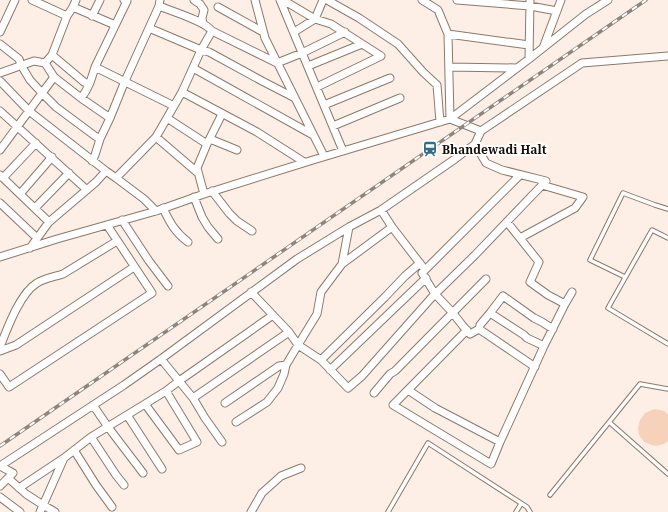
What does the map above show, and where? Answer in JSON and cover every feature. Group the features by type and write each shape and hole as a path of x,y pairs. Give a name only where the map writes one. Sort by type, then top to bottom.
{"street":[{"path":"0,32 15,0"},
{"path":"32,0 66,16"},
{"path":"92,16 100,0"},
{"path":"82,98 127,1 124,0"},
{"path":"194,0 200,4 204,10 202,18 203,24"},
{"path":"255,0 265,38 324,156"},
{"path":"280,0 343,151"},
{"path":"284,0 315,18 331,24 345,32 381,56 317,88"},
{"path":"294,32 315,18 323,0"},
{"path":"327,0 359,18 398,44 437,85 440,122"},
{"path":"422,0 438,10 448,34 450,119"},
{"path":"456,0 530,3 557,11"},
{"path":"542,49 561,0"},
{"path":"0,257 159,210 212,191 304,162 450,119 586,14 608,0"},
{"path":"45,64 52,55 66,16 75,3 92,16 115,26"},
{"path":"92,160 159,3 203,24 212,31 277,63 302,53 345,32"},
{"path":"529,59 530,3"},
{"path":"218,7 263,32"},
{"path":"149,28 209,52 262,82 295,98"},
{"path":"116,178 156,138 182,92 201,50 212,31"},
{"path":"448,34 529,45"},
{"path":"0,44 19,59 21,66 30,80 42,93 62,111 100,139"},
{"path":"308,66 362,44"},
{"path":"52,55 84,82 89,84"},
{"path":"0,486 13,473 0,466 161,359 297,259 381,210 455,160 475,144 481,131 582,63 668,56"},
{"path":"0,73 34,61 45,64 54,77 110,118"},
{"path":"96,67 174,106"},
{"path":"449,67 517,68"},
{"path":"193,68 314,135"},
{"path":"0,149 18,127 54,77"},
{"path":"324,105 390,78"},
{"path":"0,81 29,111 159,210 176,232 188,242"},
{"path":"182,92 257,132 304,162"},
{"path":"333,126 400,98"},
{"path":"0,110 87,190"},
{"path":"204,194 197,168 222,114"},
{"path":"167,118 209,142 237,150"},
{"path":"450,119 481,131"},
{"path":"156,138 198,173"},
{"path":"36,143 2,177 49,222"},
{"path":"251,292 298,345 321,360 348,388 362,376 436,294 546,181 502,170 486,163 475,144"},
{"path":"20,194 52,157"},
{"path":"30,248 49,222 87,190 106,171"},
{"path":"35,208 69,173"},
{"path":"520,174 422,273 436,294 470,334 479,329 480,325 503,296 534,318 553,329"},
{"path":"520,238 575,208 583,197 542,185"},
{"path":"212,191 229,213 252,231"},
{"path":"194,197 202,217 218,239"},
{"path":"0,203 37,238"},
{"path":"381,210 425,270"},
{"path":"122,220 168,286"},
{"path":"507,222 539,262 530,282 548,295 565,304"},
{"path":"0,374 9,387 152,292 107,225"},
{"path":"236,422 267,402 278,388 286,366 317,314 321,292 342,264 392,227"},
{"path":"342,264 349,228"},
{"path":"0,347 19,304 27,292 35,284 63,274 117,241"},
{"path":"321,360 405,276 420,263"},
{"path":"0,351 16,345 134,267"},
{"path":"330,370 426,278"},
{"path":"374,393 390,374 395,371 486,279"},
{"path":"467,330 393,406 492,464 517,404 544,346 572,292"},
{"path":"490,314 527,338 544,346"},
{"path":"19,488 64,458 91,437 166,391 273,315"},
{"path":"479,329 535,367"},
{"path":"193,398 288,332"},
{"path":"161,359 193,398 222,442"},
{"path":"225,403 279,366 286,366"},
{"path":"408,390 435,408 500,442"},
{"path":"145,404 179,450 197,442 166,391"},
{"path":"93,405 143,474"},
{"path":"127,415 162,469"},
{"path":"91,437 124,485"},
{"path":"74,450 96,485 112,506"},
{"path":"42,509 64,458"},
{"path":"251,512 262,493 281,476 301,468"},
{"path":"8,478 42,509 55,512"},
{"path":"0,497 20,512"}],"lane":[{"path":"625,278 590,260 623,194 668,209"},
{"path":"668,238 652,230 608,308 668,344"},
{"path":"550,495 640,384 668,389"},
{"path":"609,422 668,474"},
{"path":"388,512 428,443 527,508 530,512"},
{"path":"516,512 521,504"}],"building":[{"path":"656,409 664,411 668,414 668,441 664,444 656,446 644,442 639,435 638,428 640,420 645,413"}],"railway":[{"path":"0,446 646,0"}],"place":[{"name":"Bhandewadi Halt","path":"430,149"}]}
